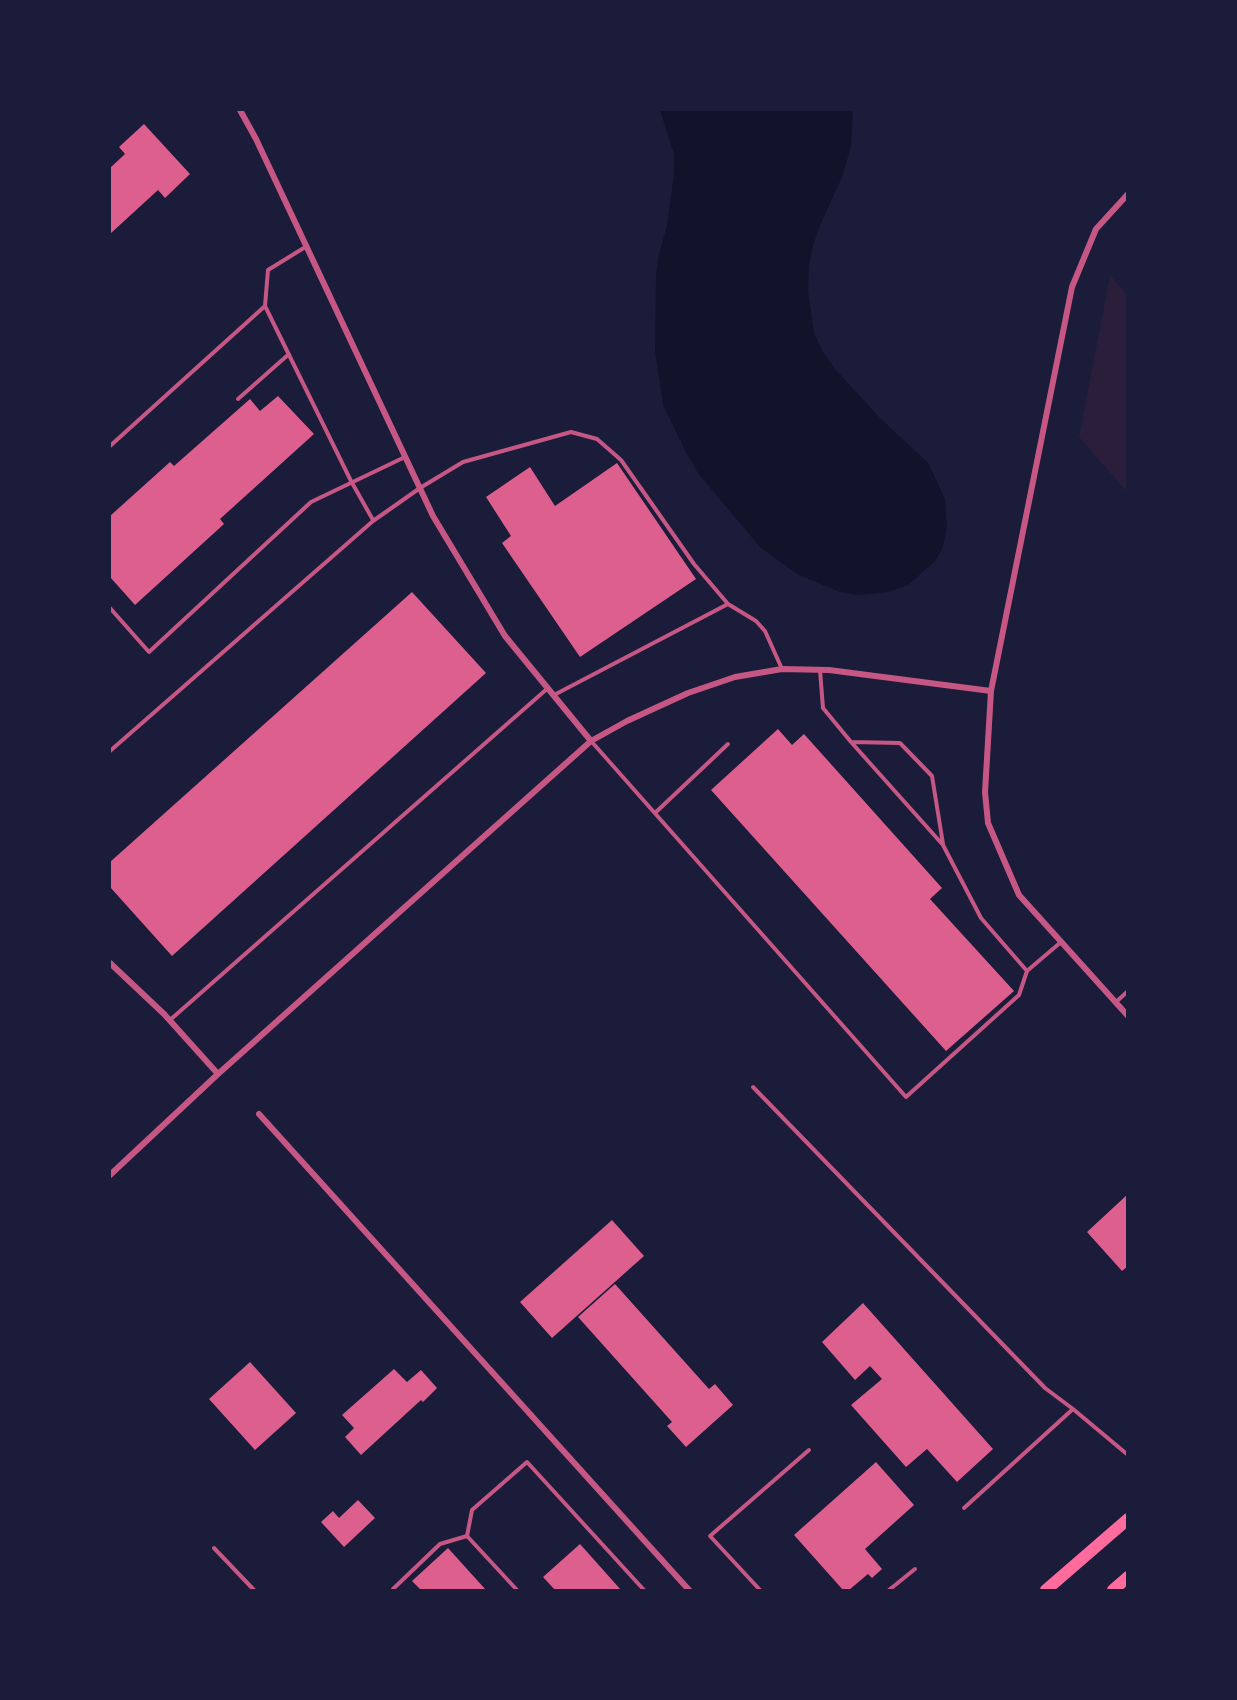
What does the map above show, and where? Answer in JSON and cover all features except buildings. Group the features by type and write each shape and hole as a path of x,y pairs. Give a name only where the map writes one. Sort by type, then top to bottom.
{"main road":[{"path":"1046,1590 1128,1519"},
{"path":"1113,1590 1128,1577"}],"street":[{"path":"240,110 307,246 433,516 505,636 591,741"},
{"path":"1128,194 1096,229 1072,287 991,691 985,792 988,824 1019,895 1128,1016"},
{"path":"110,1175 218,1074 591,741 627,721 688,693 735,677 782,669 820,670 991,691"},
{"path":"110,963 170,1020 218,1074"},
{"path":"259,1114 689,1590"}],"lane":[{"path":"307,246 268,270 265,306 373,521"},
{"path":"110,446 265,306"},
{"path":"238,399 289,354"},
{"path":"110,751 373,521 420,488 463,462 571,432 597,439 621,460 694,564 728,604 756,621 765,631 782,669"},
{"path":"110,608 149,652 311,502 405,457"},
{"path":"554,695 728,604"},
{"path":"820,670 823,708 943,845 981,918 1027,971"},
{"path":"170,1020 548,688"},
{"path":"591,741 906,1096 1019,995 1027,971 1061,942"},
{"path":"851,742 900,743 932,776 943,845"},
{"path":"655,813 728,744"},
{"path":"1115,1002 1128,991"},
{"path":"753,1087 1045,1388 1128,1455"},
{"path":"964,1508 1073,1409"},
{"path":"760,1590 710,1536 809,1450"},
{"path":"467,1536 472,1510 527,1462 644,1590"},
{"path":"394,1590 440,1544 467,1536"},
{"path":"467,1536 517,1590"},
{"path":"214,1548 254,1590"},
{"path":"889,1590 915,1569"}],"shaded area":[{"path":"660,110 853,110 851,146 842,177 813,245 808,291 814,333 823,352 835,369 880,418 928,463 945,499 947,526 943,547 935,561 908,585 888,592 858,595 840,592 797,574 760,547 698,473 686,452 663,405 655,351 656,275 667,226 674,174 674,154"},
{"path":"1110,275 1127,295 1127,492 1079,437"}]}
